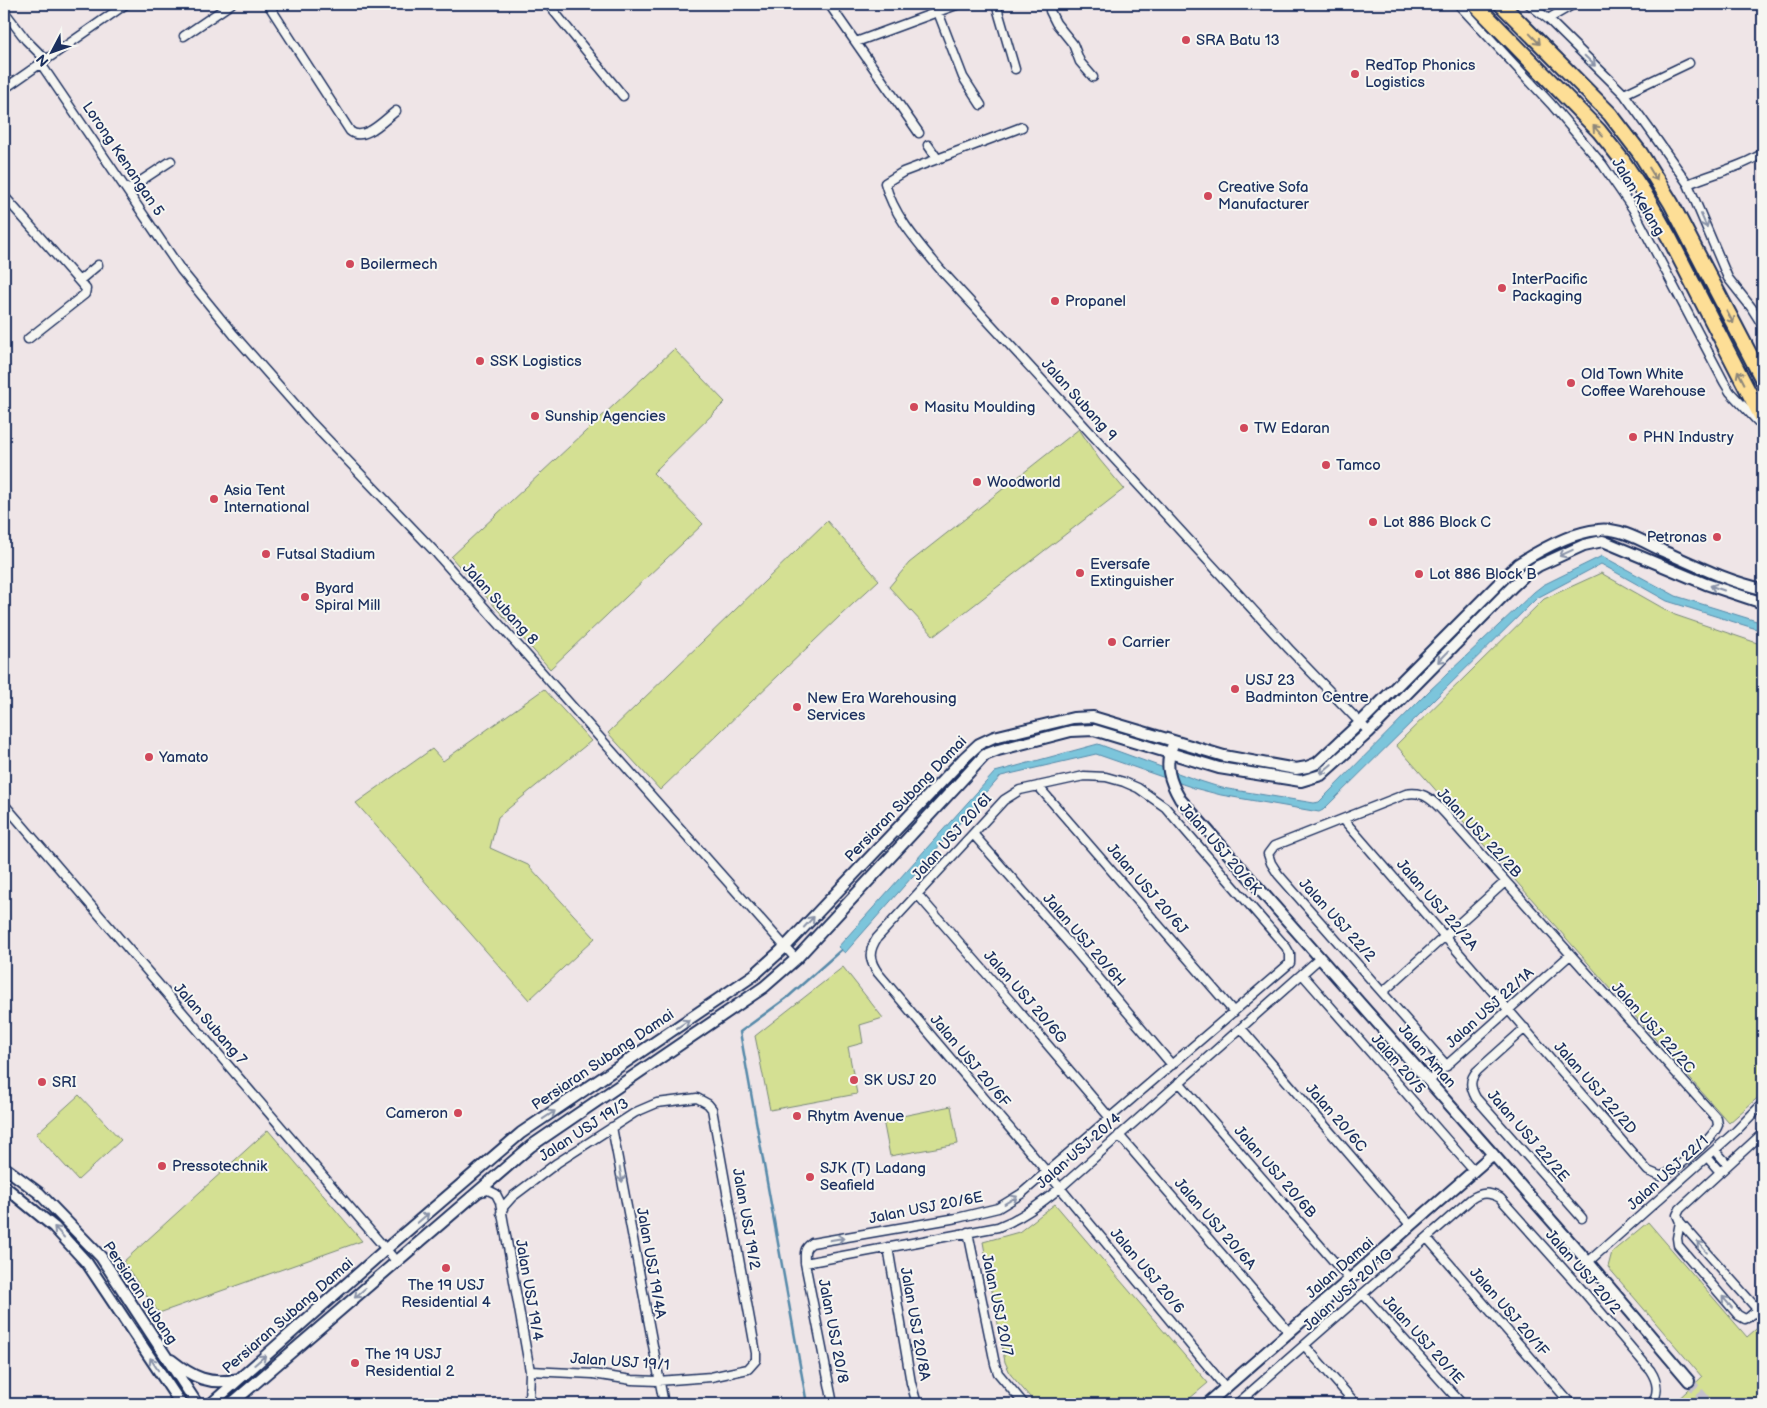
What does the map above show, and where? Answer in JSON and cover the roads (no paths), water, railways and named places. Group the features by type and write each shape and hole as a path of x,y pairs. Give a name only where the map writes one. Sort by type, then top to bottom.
{"highway":[{"path":"1475,4 1599,131 1622,160 1644,193 1670,239 1763,420"},
{"path":"1501,4 1610,114 1640,154 1670,204 1763,380"}],"street":[{"path":"4,89 44,62 117,6 126,4"},
{"path":"184,36 231,4"},
{"path":"268,4 350,131 355,135 362,135 372,130 396,111"},
{"path":"548,4 623,96"},
{"path":"828,4 919,133"},
{"path":"856,42 960,4"},
{"path":"996,4 1015,69"},
{"path":"1050,4 1050,11 1056,23 1073,44 1080,62 1093,77"},
{"name":"Jalan Kelang","path":"1458,4 1551,104 1602,164 1633,209 1715,367 1730,392 1763,427"},
{"path":"1529,4 1548,19 1624,94 1688,184 1728,278 1763,326"},
{"path":"1548,19 1574,4"},
{"name":"Lorong Kenangan 5","path":"4,11 44,62 181,270"},
{"path":"938,12 963,77 982,105"},
{"path":"1624,94 1689,63"},
{"name":"Jalan Subang 9","path":"1022,127 937,158 903,172 886,183 888,194 896,210 940,269 1289,649 1369,732"},
{"path":"928,145 937,158"},
{"path":"1688,184 1706,176 1739,166 1763,153"},
{"path":"127,190 171,161"},
{"path":"4,196 86,289 85,294 28,340"},
{"path":"80,280 98,265"},
{"name":"Jalan Subang 8","path":"181,270 234,335 287,395 443,561 796,959"},
{"path":"1763,337 1763,352"},
{"name":"Persiaran Subang Damai","path":"211,1404 521,1133 754,975 785,947 979,744 994,737 1064,720 1094,717 1224,756 1296,769 1307,767 1316,763 1360,723 1518,564 1578,534 1600,529 1621,532 1707,570 1763,589"},
{"name":"Persiaran Subang Damai","path":"236,1401 531,1146 764,987 796,959 986,755 998,750 1071,731 1094,730 1169,755 1219,768 1301,781 1321,775 1369,732 1527,573 1584,545 1603,541 1706,584 1763,603"},
{"path":"1169,755 1175,741"},
{"name":"Jalan Aman","path":"1169,755 1170,774 1180,799 1588,1262 1689,1381"},
{"name":"Jalan USJ 20/6I","path":"873,967 870,959 872,946 877,938 974,835 1004,800 1020,790 1084,776 1095,776"},
{"name":"Jalan USJ 20/6K","path":"1095,776 1124,782 1138,788 1165,807 1286,947 1290,954 1290,963 1282,970"},
{"name":"Jalan USJ 20/6J","path":"1038,786 1234,1012"},
{"name":"Jalan USJ 22/2B","path":"1343,819 1406,794 1420,793 1427,796 1450,819 1570,955"},
{"name":"Jalan Subang 7","path":"4,804 396,1261"},
{"name":"Jalan USJ 22/2A","path":"1343,819 1508,1010"},
{"name":"Jalan USJ 22/2","path":"1343,819 1274,846 1269,851 1269,858 1278,874 1447,1066"},
{"name":"Jalan USJ 20/6H","path":"974,835 1172,1065"},
{"path":"1383,992 1505,882"},
{"name":"Jalan USJ 20/6G","path":"918,895 1110,1118"},
{"name":"Jalan USJ 22/1A","path":"1429,1081 1570,955"},
{"name":"Jalan USJ 22/2C","path":"1570,955 1716,1119 1718,1126 1712,1137 1665,1175"},
{"name":"Jalan USJ 20/4","path":"805,1263 998,1227 1034,1209 1320,958"},
{"name":"Jalan USJ 20/6F","path":"873,967 1047,1172"},
{"name":"Jalan USJ 20/6E","path":"805,1263 804,1250 812,1243 964,1217 998,1208 1021,1194 1282,970"},
{"name":"Jalan 20/5","path":"1302,974 1474,1171"},
{"name":"Jalan USJ 22/2D","path":"1508,1010 1648,1171 1654,1174 1665,1175"},
{"name":"Jalan 20/6C","path":"1241,1028 1411,1226"},
{"name":"Jalan USJ 22/2E","path":"1525,1028 1477,1070 1470,1083 1472,1090 1481,1104 1582,1218"},
{"name":"Jalan USJ 20/6B","path":"1179,1082 1349,1280"},
{"name":"Jalan USJ 19/3","path":"501,1213 512,1197 557,1162 636,1112 657,1103 697,1098"},
{"name":"Jalan USJ 19/2","path":"697,1098 708,1104 712,1109 756,1353"},
{"name":"Jalan USJ 22/1","path":"1588,1262 1715,1150 1763,1103"},
{"name":"Jalan USJ 19/4A","path":"612,1127 658,1381 664,1404"},
{"path":"1680,1222 1677,1238 1678,1245 1738,1315 1745,1319 1749,1317 1760,1307 1680,1222 1677,1215 1680,1209 1763,1133"},
{"name":"Jalan USJ 20/6A","path":"1119,1135 1289,1332"},
{"path":"1715,1150 1728,1165"},
{"name":"Jalan Damai","path":"1208,1404 1493,1154"},
{"path":"1707,1157 1720,1172"},
{"name":"Persiaran Subang","path":"4,1167 39,1193 101,1257 197,1404"},
{"name":"Jalan USJ 20/6","path":"1047,1172 1226,1388"},
{"path":"13,1193 22,1180"},
{"name":"Persiaran Subang","path":"4,1186 54,1227 87,1263 181,1404"},
{"name":"Jalan USJ 19/4","path":"473,1196 488,1190 496,1194 500,1202 530,1371 529,1404"},
{"name":"Jalan USJ 20/2","path":"1476,1195 1488,1193 1500,1198 1650,1370 1657,1385 1657,1392 1652,1404"},
{"name":"Jalan USJ 20/1G","path":"1242,1403 1476,1195"},
{"name":"Jalan USJ 20/7","path":"968,1232 995,1364 1003,1380 1024,1404"},
{"name":"Jalan USJ 20/1F","path":"1427,1238 1571,1404"},
{"name":"Jalan USJ 20/8A","path":"888,1247 911,1383 918,1404"},
{"name":"Jalan USJ 20/8","path":"805,1263 833,1404"},
{"name":"Jalan USJ 20/1E","path":"1364,1294 1462,1404"},
{"path":"1305,1346 1356,1404"},
{"name":"Jalan USJ 19/1","path":"530,1371 593,1374 632,1380 658,1381 711,1376 748,1369 756,1360 756,1353"},
{"path":"164,1355 184,1370 206,1381 224,1382 240,1378"}],"water":[{"path":"1602,556 1676,596 1763,623 1763,631 1667,601 1601,564 1537,598 1323,810 1319,812 1221,795 1194,788 1096,754 1001,776 845,953 838,947 995,772 1098,744 1222,788 1314,803 1319,802 1429,691 1534,592 1543,585"}],"waterway":[{"path":"807,1404 740,1032 788,997 841,950"}],"tunnel":[{"path":"1689,1381 1709,1404"}],"place":[{"name":"SRA Batu 13","path":"1186,40"},
{"name":"RedTop Phonics Logistics","path":"1355,74"},
{"name":"Creative Sofa Manufacturer","path":"1208,196"},
{"name":"Boilermech","path":"350,264"},
{"name":"InterPacific Packaging","path":"1502,288"},
{"name":"Propanel","path":"1055,301"},
{"name":"SSK Logistics","path":"480,361"},
{"name":"Old Town White Coffee Warehouse","path":"1571,383"},
{"name":"Masitu Moulding","path":"914,407"},
{"name":"Sunship Agencies","path":"535,416"},
{"name":"TW Edaran","path":"1244,428"},
{"name":"PHN Industry","path":"1633,437"},
{"name":"Tamco","path":"1326,465"},
{"name":"Woodworld","path":"977,482"},
{"name":"Asia Tent International","path":"214,499"},
{"name":"Lot 886 Block C","path":"1373,522"},
{"name":"Petronas","path":"1717,537"},
{"name":"Futsal Stadium","path":"266,554"},
{"name":"Eversafe Extinguisher","path":"1080,573"},
{"name":"Lot 886 Block B","path":"1419,574"},
{"name":"Byard Spiral Mill","path":"305,597"},
{"name":"Carrier","path":"1112,642"},
{"name":"USJ 23 Badminton Centre","path":"1235,689"},
{"name":"New Era Warehousing Services","path":"797,707"},
{"name":"Yamato","path":"149,757"},
{"name":"SK USJ 20","path":"854,1080"},
{"name":"SRI","path":"42,1082"},
{"name":"Cameron","path":"458,1113"},
{"name":"Rhytm Avenue","path":"797,1116"},
{"name":"Pressotechnik","path":"162,1166"},
{"name":"SJK (T) Ladang Seafield","path":"810,1177"},
{"name":"The 19 USJ Residential 4","path":"446,1268"},
{"name":"The 19 USJ Residential 2","path":"355,1363"}]}
